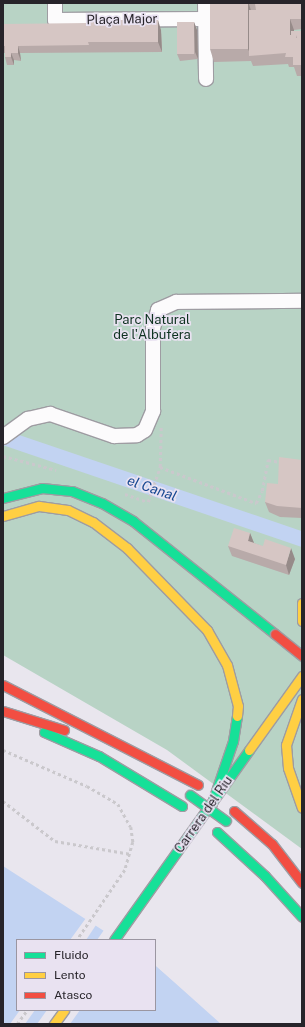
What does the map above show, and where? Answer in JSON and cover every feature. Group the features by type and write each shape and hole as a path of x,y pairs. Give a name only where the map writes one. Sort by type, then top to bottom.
{"main road":[{"path":"3,498 28,490 49,489 72,491 102,502 133,521 302,656"},
{"path":"3,516 39,506 68,510 93,522 127,548 207,630 227,665 238,706 233,741 211,806"},
{"path":"302,603 302,621"},
{"name":"Carrera del Riu","path":"291,688 302,646"},
{"path":"3,676 157,754 176,770 228,807 272,844 302,883"},
{"name":"Carrera del Riu","path":"115,939 211,806 291,688 302,676"},
{"path":"3,686 176,770"},
{"path":"302,699 286,745 288,768 302,808"},
{"path":"3,711 103,746 184,790 237,830"},
{"path":"3,717 99,756 182,806 217,832 265,876 302,917"},
{"path":"264,853 287,865"},
{"path":"54,1024 63,1011"}],"street":[{"name":"Plaça Major","path":"56,3 56,20 205,19"},
{"path":"205,3 206,79"},
{"path":"3,437 21,424 50,414 114,436 138,435 145,430 153,411 153,328 158,310 176,302 302,301"}],"path":[{"path":"150,498 159,473 162,428"},
{"path":"160,466 256,503 262,491 268,460 288,463"},
{"path":"3,750 87,786 118,804 131,828 131,854 114,888 78,939"},
{"path":"3,801 55,841 131,854"},
{"path":"17,1024 26,1011"}],"green space":[{"name":"Parc Natural de l'Albufera","path":"3,3 302,3 302,849 167,750 3,655"}],"water":[{"path":"3,866 116,939 16,939 16,1011 156,1011 156,966 221,1024 3,1024"}],"pier":[{"path":"4,864 53,893 119,939 98,939 104,930 96,925 87,939 71,939 86,918"},
{"path":"156,964 159,966 223,1024 156,966"},
{"path":"19,1011 34,1011 25,1024 10,1024"},
{"path":"46,1011 79,1011 70,1024 37,1024"}],"building":[{"path":"210,3 248,3 248,49 210,49"},
{"path":"249,3 302,3 302,19 290,19 290,35 296,35 296,38 302,38 302,65 293,65 293,57 285,57 286,53 249,56 249,10 256,10 255,4"},
{"path":"88,20 158,20 158,42 88,42"},
{"path":"177,22 194,22 194,54 177,54"},
{"path":"88,23 89,45 18,46 18,53 11,53 11,57 5,57 5,46 3,46 3,24"},
{"path":"291,31 302,31 302,38 297,38 296,35 291,35"},
{"path":"279,457 302,460 302,508 277,506 265,502 267,483 278,484"},
{"path":"234,528 250,533 248,541 263,546 265,539 291,548 286,565 228,546"}],"waterway":[{"name":"el Canal","path":"3,437 302,539"}],"traffic: fast":[{"path":"3,498 42,488 72,491 102,503 133,521 275,634"},
{"path":"211,806 233,741 237,716"},
{"path":"44,732 99,756 182,806"},
{"path":"115,939 249,750"},
{"path":"190,795 226,821"},
{"path":"217,832 265,876 302,917"}],"traffic: slow":[{"path":"3,516 39,506 68,510 93,522 127,548 207,630 227,665 238,706 237,716"},
{"path":"302,603 302,621"},
{"path":"249,750 302,676"},
{"path":"302,699 286,745 288,768 302,808"},
{"path":"54,1024 63,1011"}],"traffic: jam":[{"path":"275,634 302,656"},
{"path":"3,685 198,785"},
{"path":"3,711 64,730"},
{"path":"234,811 272,844 302,883"}]}
